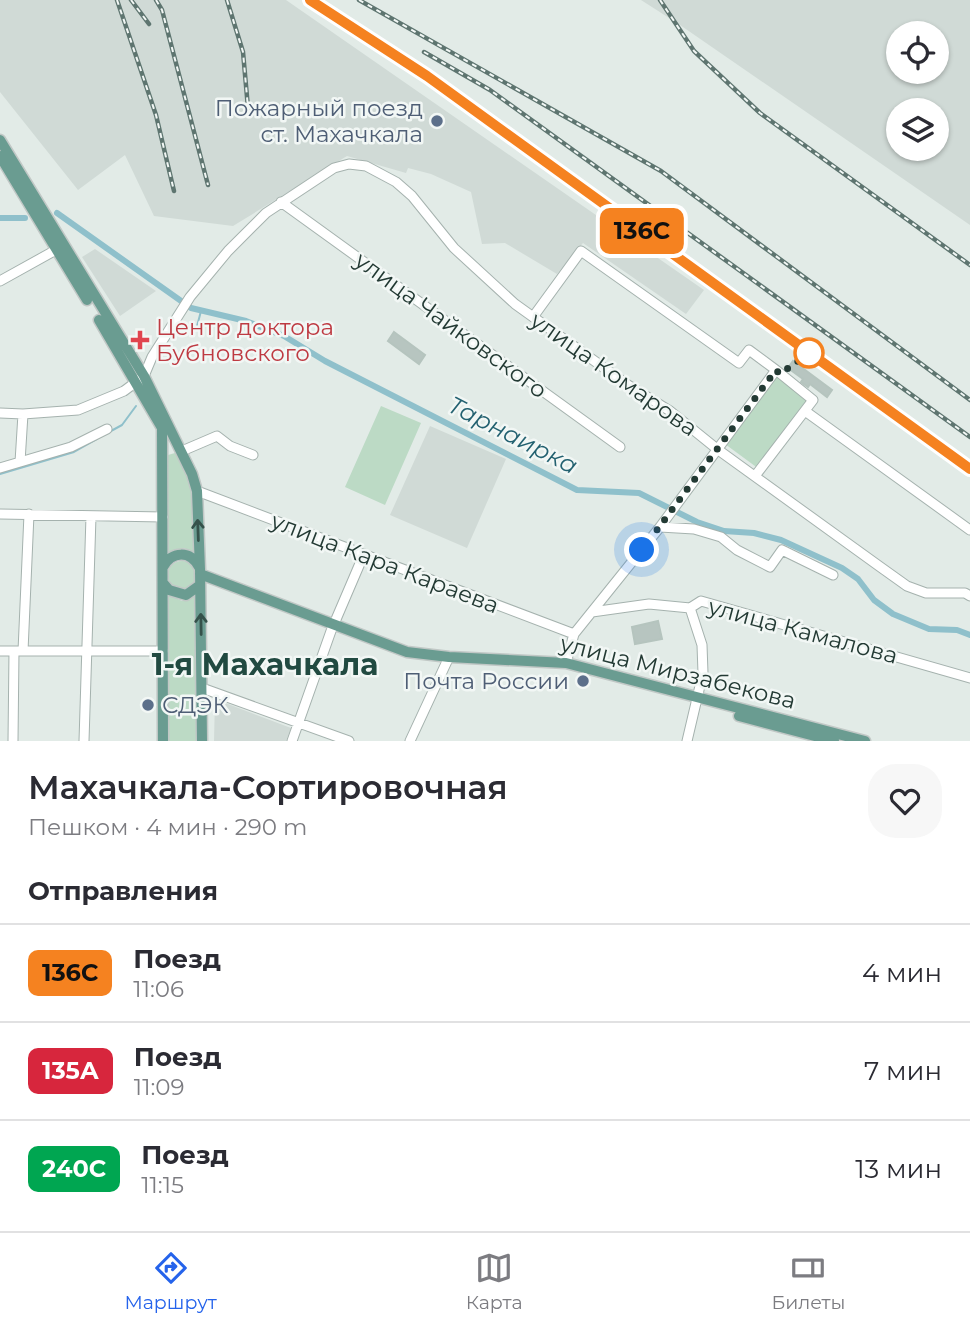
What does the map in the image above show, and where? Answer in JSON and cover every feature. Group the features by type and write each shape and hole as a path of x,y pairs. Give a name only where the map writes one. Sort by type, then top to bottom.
{"main road":[{"path":"0,140 24,176 60,248"},
{"path":"0,156 140,379 165,427 182,451 197,491 202,741"},
{"path":"163,741 165,427"},
{"path":"163,567 167,560 182,554 197,562 200,577 186,595 169,590 163,583"},
{"name":"улица Мирзабекова","path":"200,577 406,657 565,669 864,741"},
{"name":"улица Мирзабекова","path":"448,660 566,663 834,741"}],"street":[{"name":"улица Комарова","path":"281,202 334,168 349,164 366,166 396,182 490,283 533,317 670,411 717,449 908,586 926,593 965,593 970,596"},
{"path":"0,413 78,410 100,403 140,379 190,297 228,251 266,213 281,202"},
{"name":"улица Чайковского","path":"281,202 620,447"},
{"path":"0,281 60,248"},
{"path":"533,317 581,251 739,363 749,350 813,400 755,476"},
{"path":"566,663 573,634 675,508 776,370"},
{"path":"805,411 970,530"},
{"path":"20,462 23,414"},
{"path":"0,468 71,447 107,429"},
{"path":"182,451 217,436 230,446 253,456"},
{"name":"улица Кара Караева","path":"197,491 573,634"},
{"path":"0,514 163,517"},
{"path":"13,741 29,514"},
{"path":"84,741 92,516"},
{"path":"660,527 694,529 721,537 737,550 770,567 782,550 833,575"},
{"path":"292,741 333,628 364,554"},
{"name":"улица Камалова","path":"593,612 649,604 691,608 701,601 970,678"},
{"path":"687,741 703,673 702,645 691,608"},
{"path":"0,651 163,651"},
{"path":"410,741 448,660"},
{"path":"202,688 348,741"}],"shaded area":[{"path":"0,0 286,0 704,290 686,314 583,243 557,274 505,243 482,244 471,192 431,174 408,168 406,173 347,156 233,226 154,216 125,155 78,190 0,92"},
{"path":"641,0 970,0 970,225 680,25"},
{"path":"95,249 156,291 120,316 82,257"},
{"path":"430,426 506,459 467,548 390,515"},
{"path":"215,699 291,728 286,741 214,741"}],"green space":[{"path":"778,375 811,400 759,469 725,444"},
{"path":"381,406 421,423 385,505 345,487"},
{"path":"175,453 191,490 195,553 184,548 168,553 168,455"},
{"path":"182,561 192,565 196,575 192,585 182,589 172,585 168,575 172,565"},
{"path":"167,594 182,601 197,594 197,741 168,741"}],"building":[{"path":"394,332 425,355 419,364 388,341"},
{"path":"793,361 832,390 827,397 810,384 808,387 801,382 803,379 788,368"},
{"path":"658,621 662,639 635,644 632,627"}],"waterway":[{"name":"Тарнаирка","path":"57,213 191,308 246,321 284,336 325,361 577,490 639,493 697,522 724,531 754,533 781,540 842,568 858,579 874,600 893,614 929,629 957,630 970,635"},
{"name":"Тарнаирка","path":"0,218 25,218"},
{"path":"196,330 201,311"},
{"path":"111,431 122,425 136,406"},
{"path":"0,474 74,452 97,439"}],"railway":[{"path":"117,0 156,115 174,191"},
{"path":"131,0 149,24"},
{"path":"156,0 162,10 208,185"},
{"path":"227,0 243,52 248,108"},
{"path":"310,0 445,89 970,469"},
{"path":"359,0 661,171 970,400"},
{"path":"660,0 694,51 760,113 970,265"},
{"path":"424,52 490,90 970,437"}],"train":[{"name":"136С","path":"310,0 427,76 970,469"}],"place":[{"name":"Пожарный поезд ст. Махачкала","path":"437,121"},
{"name":"Центр доктора Бубновского","path":"140,340"},
{"name":"Почта России","path":"583,681"},
{"name":"СДЭК","path":"148,705"}],"district":[{"name":"1-я Махачкала","path":"265,664"}],"route":[{"path":"642,550 776,370 780,374 809,353"}]}
